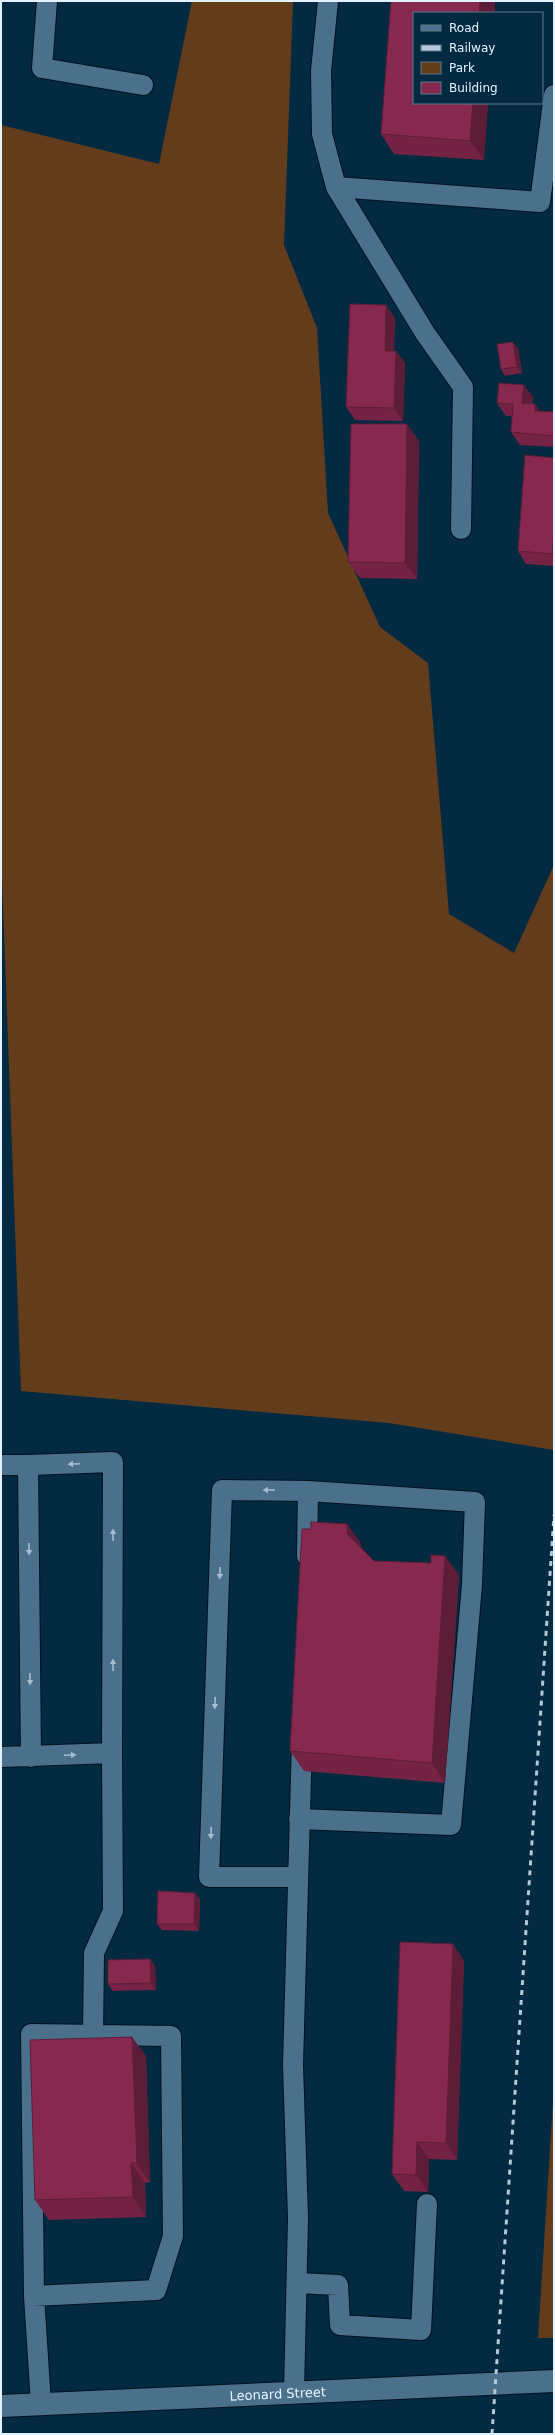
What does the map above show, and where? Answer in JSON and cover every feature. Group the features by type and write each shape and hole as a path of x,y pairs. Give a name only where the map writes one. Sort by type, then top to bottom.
{"street":[{"name":"Leonard Street","path":"1,2406 554,2381"}],"lane":[{"path":"47,1 42,68 143,85"},
{"path":"328,1 321,71 322,134 336,187 426,333 463,387 461,529"},
{"path":"336,187 540,202 554,95"},
{"path":"1,1466 114,1462 112,1753 113,1911 94,1953 93,2035"},
{"path":"28,1465 31,1757"},
{"path":"298,1877 209,1877 222,1490 308,1491 475,1502 472,1585 450,1825 300,1819"},
{"path":"306,1577 308,1491"},
{"path":"294,2392 298,2218 293,2065 302,1725"},
{"path":"1,1757 112,1753"},
{"path":"34,2296 156,2290 173,2236 171,2036 31,2034 34,2296 41,2404"},
{"path":"297,2283 338,2285 340,2325 421,2330 427,2204"}],"green space":[{"path":"192,1 293,1 284,245 317,328 328,513 380,627 428,663 449,914 514,953 554,865 554,1450 389,1423 21,1391 1,851 1,125 159,164"},
{"path":"554,2086 554,2338 538,2338"}],"building":[{"path":"391,1 480,1 479,12 413,12 413,104 473,104 470,141 381,134"},
{"path":"350,304 386,305 385,351 396,351 394,408 346,407"},
{"path":"513,342 517,367 501,369 497,344"},
{"path":"499,383 524,385 522,403 535,404 535,411 554,412 554,436 511,432 513,404 497,403"},
{"path":"351,424 407,424 405,563 348,562"},
{"path":"525,455 554,458 554,529 552,554 518,551"},
{"path":"311,1522 347,1524 347,1534 374,1561 431,1563 431,1555 445,1556 432,1763 290,1751 302,1529 311,1529"},
{"path":"158,1891 195,1893 194,1924 157,1924"},
{"path":"400,1942 453,1944 446,2143 417,2142 416,2175 392,2174"},
{"path":"150,1959 151,1983 108,1984 108,1960"},
{"path":"132,2037 137,2163 131,2163 133,2197 35,2200 30,2040"}],"railway":[{"path":"492,2434 554,1515"}]}
